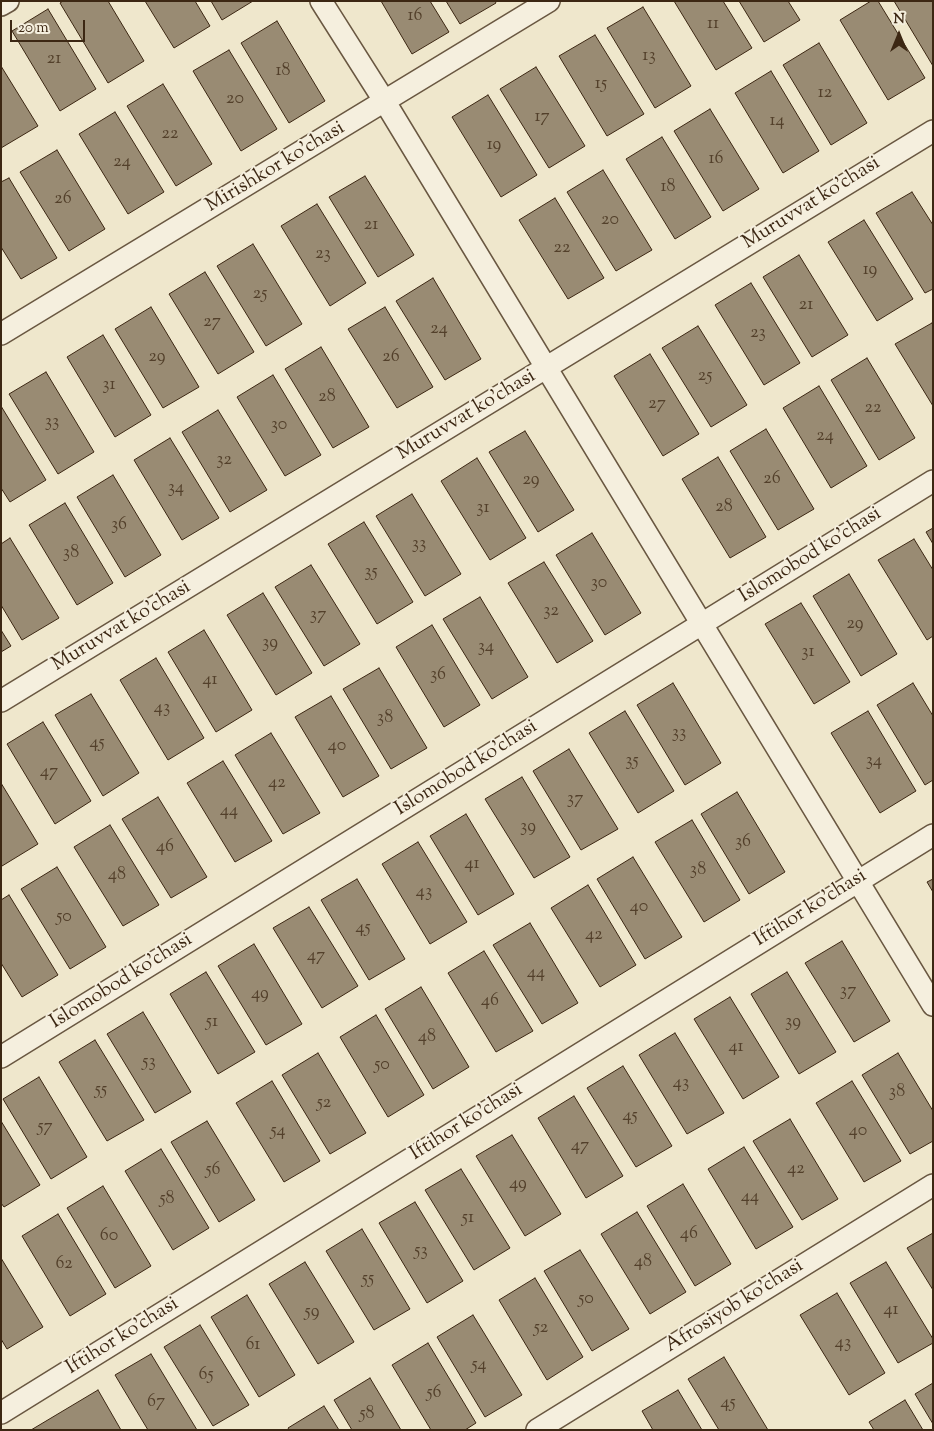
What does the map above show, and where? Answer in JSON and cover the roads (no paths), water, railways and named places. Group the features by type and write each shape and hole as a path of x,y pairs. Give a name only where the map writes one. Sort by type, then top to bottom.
{"street":[{"path":"1,5 8,1"},
{"path":"320,1 385,102 933,1005"},
{"name":"Mirishkor ko'chasi","path":"1,334 549,1"},
{"name":"Muruvvat ko'chasi","path":"1,701 933,131"},
{"name":"Islomobod ko'chasi","path":"1,1057 933,481"},
{"name":"Iftihor ko'chasi","path":"1,1413 857,880 933,835"},
{"name":"Afrosiyob ko'chasi","path":"537,1430 933,1185"}]}
